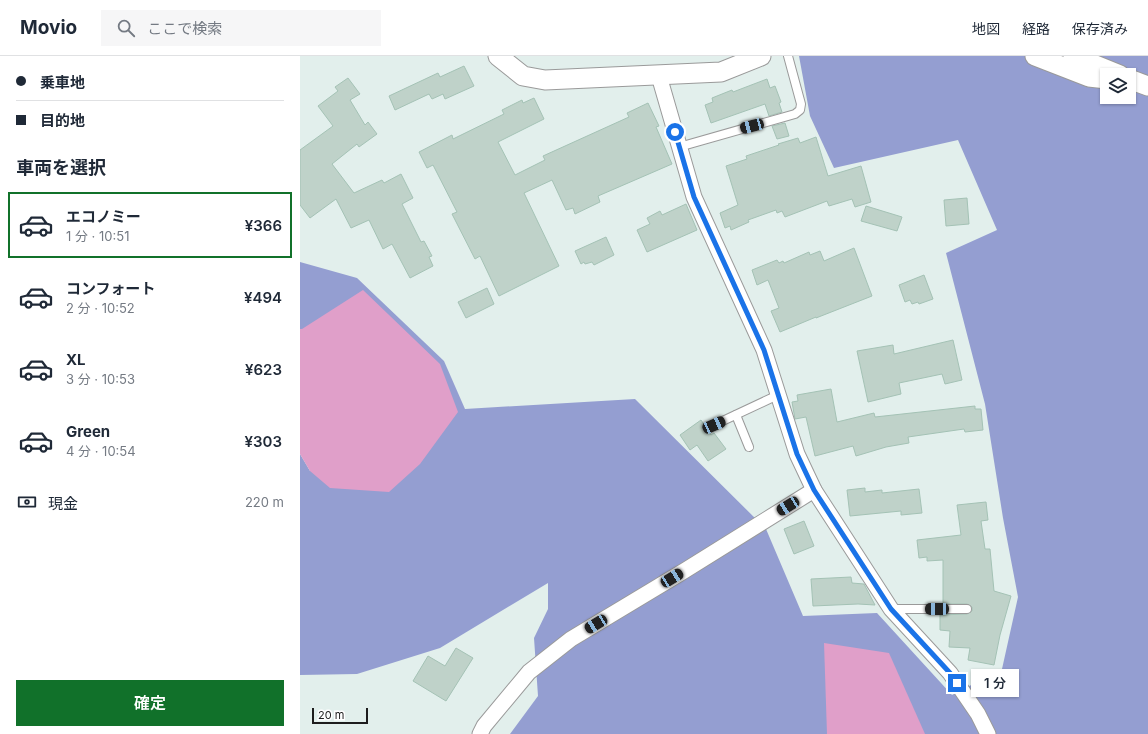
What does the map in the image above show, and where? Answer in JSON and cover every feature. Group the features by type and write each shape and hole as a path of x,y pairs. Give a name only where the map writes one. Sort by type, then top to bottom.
{"street":[{"path":"498,56 523,76 545,80 721,72 761,56"},
{"path":"1035,56 1089,77 1100,78"},
{"path":"1073,56 1102,68"},
{"path":"659,76 694,197 764,350 797,454 814,490 891,609 950,673 978,714 988,734"},
{"path":"482,731 529,672 571,639 814,490"}],"lane":[{"path":"679,147 795,114 800,110 801,104 788,56"},
{"path":"714,425 778,395"},
{"path":"736,415 749,447"},
{"path":"891,609 967,609"}],"shaded area":[{"path":"799,56 1148,56 1148,734 510,734 538,696 534,638 548,609 548,583 440,648 357,674 300,675 300,454 310,471 302,329 300,329 300,262 357,278 444,361 465,409 635,399 766,529 803,616 877,613 952,695 1002,669 1018,597 1003,518 985,404 946,253 997,230 958,140 834,168 810,116"},
{"path":"363,290 440,364 458,412 420,464 389,492 330,488 310,471 300,454 300,329"},
{"path":"824,643 889,653 925,734 827,734"}],"building":[{"path":"464,66 474,86 445,99 443,94 432,99 429,94 395,110 389,96 438,73 440,77"},
{"path":"348,78 360,94 350,100 365,125 368,122 377,134 359,147 357,144 332,164 354,193 382,180 384,183 401,174 413,198 402,204 421,242 424,241 432,256 429,257 433,266 410,278 392,244 383,249 369,220 351,228 336,199 310,218 300,205 300,150 333,126 318,106 338,91 335,87"},
{"path":"767,79 770,88 775,86 781,102 779,103 782,112 769,116 765,104 711,123 705,105 713,102 712,98"},
{"path":"534,98 544,119 498,142 515,175 545,160 543,156 629,117 627,113 648,103 659,126 656,127 672,164 598,196 600,202 575,214 573,208 566,210 552,180 524,193 559,266 499,296 480,256 475,259 452,214 457,212 433,165 427,168 419,152 452,135 453,139 504,114 502,110 522,100 523,103"},
{"path":"785,123 789,136 777,139 772,126"},
{"path":"816,137 828,176 861,166 871,202 855,207 852,199 829,206 827,201 785,217 782,211 777,213 776,210 748,220 749,222 731,230 730,226 725,228 720,213 738,205 726,166 747,159 746,156 779,145 778,144 798,138 800,143"},
{"path":"967,198 969,224 946,226 944,200"},
{"path":"686,204 697,230 647,252 637,230 650,224 647,218 660,211 662,215"},
{"path":"866,206 902,217 897,231 861,221"},
{"path":"606,237 614,255 594,265 592,262 585,264 584,262 581,264 575,251"},
{"path":"854,248 872,296 780,332 771,311 779,308 768,280 757,285 752,270 777,260 779,263 783,261 784,263 809,252 810,255 820,251 824,261"},
{"path":"924,275 933,299 919,304 918,302 912,304 910,300 905,302 899,285"},
{"path":"487,288 494,304 466,318 458,302"},
{"path":"953,340 962,380 945,384 942,374 899,383 901,394 868,402 857,351 893,345 894,354"},
{"path":"831,389 837,422 874,413 875,417 975,406 975,409 981,409 983,430 965,432 964,429 908,437 909,443 886,447 856,456 853,446 815,456 806,417 795,419 792,402 798,401 797,395"},
{"path":"701,420 711,435 714,433 726,449 708,461 697,445 690,450 680,435"},
{"path":"865,488 865,492 882,490 882,493 919,489 922,513 901,515 901,511 850,516 847,490"},
{"path":"986,502 988,520 981,521 985,549 990,549 994,591 1011,596 1000,635 994,665 968,660 970,648 949,647 950,631 940,630 940,615 967,614 972,611 972,607 967,604 943,604 943,560 927,561 927,557 919,558 917,540 961,535 957,505"},
{"path":"804,521 814,546 794,554 784,529"},
{"path":"851,577 852,583 864,584 875,605 858,604 813,606 811,579"},
{"path":"456,648 473,658 446,701 413,681 428,656 445,666"}],"route":[{"path":"675,132 694,197 764,350 797,454 814,490 891,609 950,673 957,683"}]}
